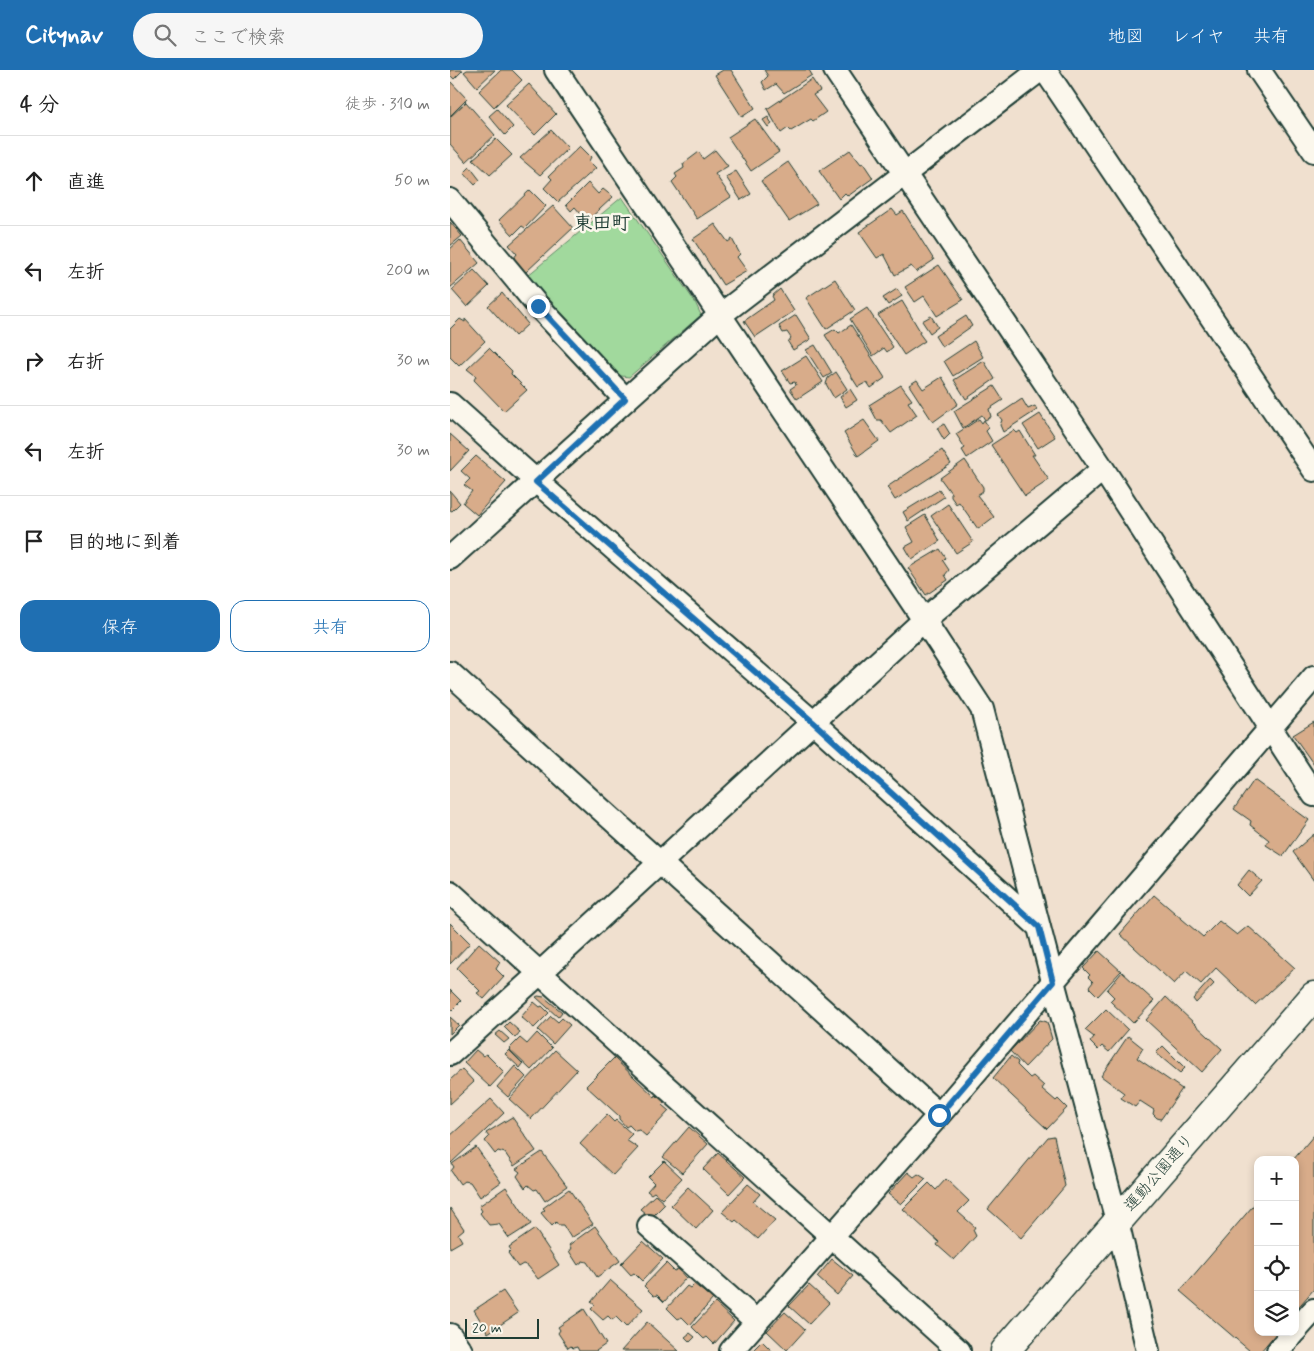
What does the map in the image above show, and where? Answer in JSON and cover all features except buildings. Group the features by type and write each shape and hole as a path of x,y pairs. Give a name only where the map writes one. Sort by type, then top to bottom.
{"street":[{"path":"556,70 982,709 1117,1220 1148,1351"},
{"path":"835,70 1103,469 1314,795"},
{"path":"450,558 719,316 1040,70"},
{"path":"1046,70 1314,470"},
{"path":"1259,70 1314,151"},
{"path":"450,200 538,306 625,399"},
{"path":"450,404 536,482 813,722 1039,927"},
{"path":"450,1054 924,620 1103,469"},
{"path":"450,673 939,1115"},
{"path":"731,1351 939,1115 1314,677"},
{"path":"450,892 958,1351"},
{"name":"運動公園通り","path":"1005,1351 1117,1220 1311,1006"},
{"path":"649,1226 757,1322"},
{"path":"1299,1327 1314,1310"},
{"path":"450,1335 461,1351"},
{"path":"1278,1351 1291,1336"}],"green space":[{"path":"622,197 695,302 701,315 629,377 614,375 527,276"}],"district":[{"name":"東田町","path":"602,223"}],"route":[{"path":"538,306 625,399 536,482 813,722 1039,927 1053,982 939,1115"}]}
